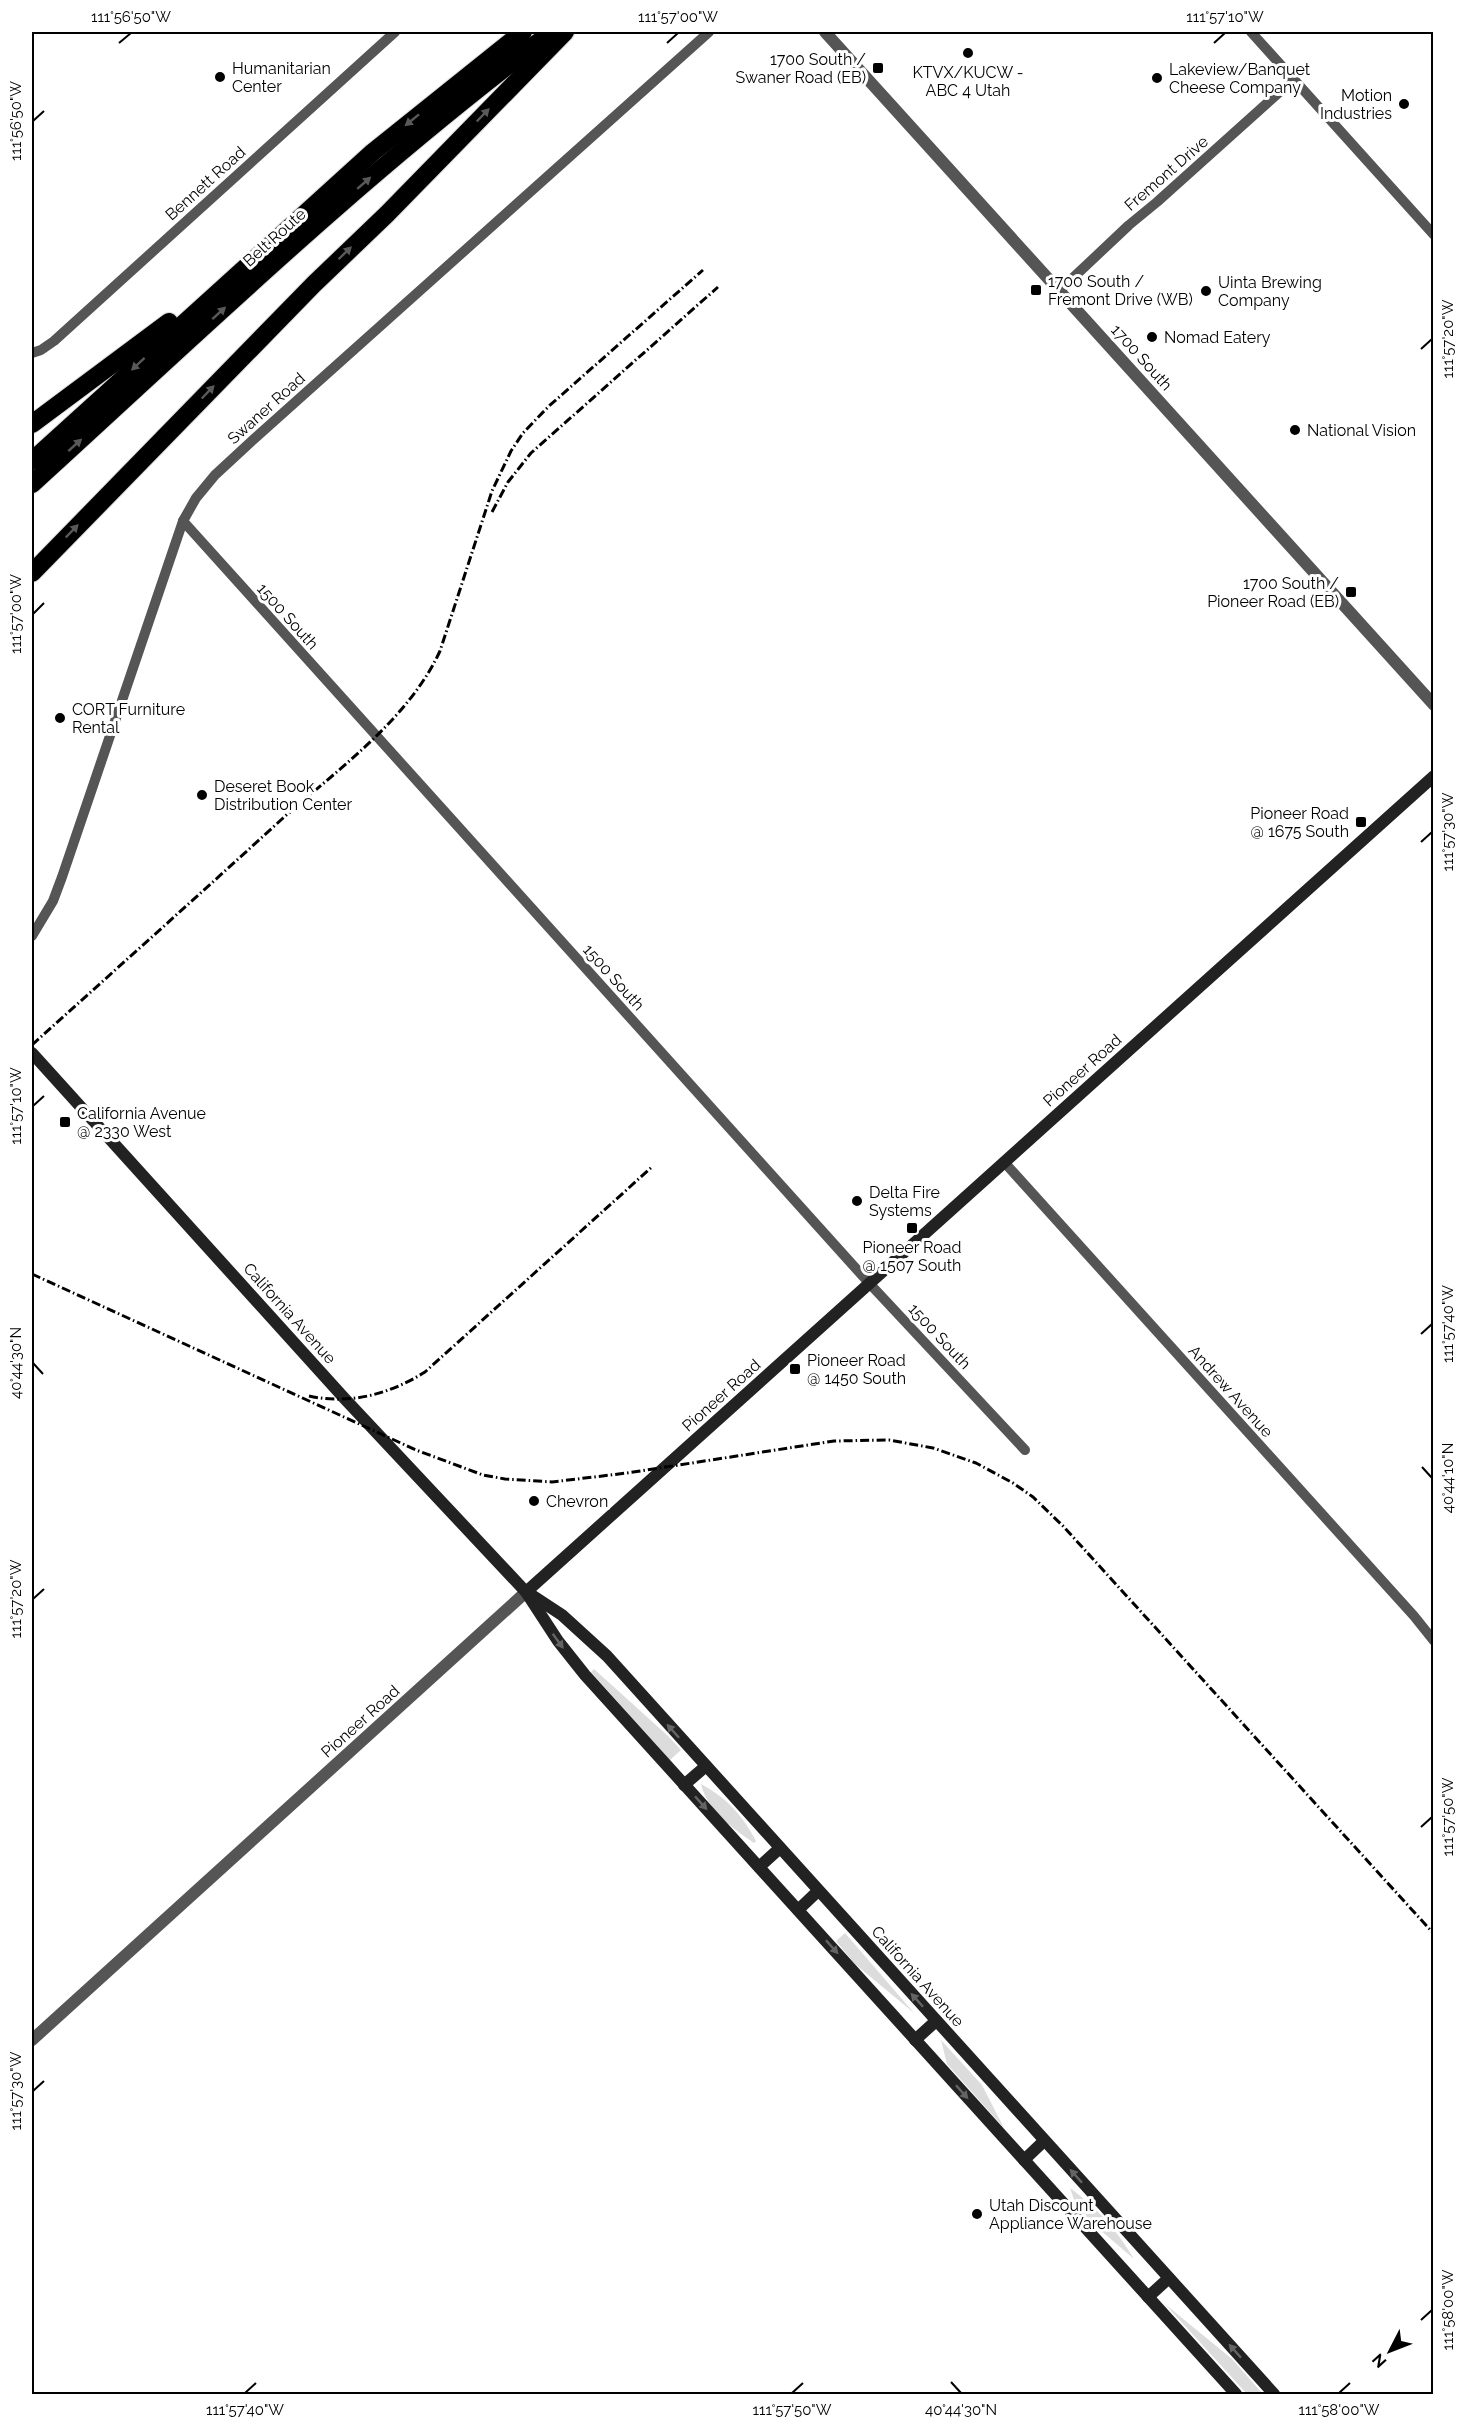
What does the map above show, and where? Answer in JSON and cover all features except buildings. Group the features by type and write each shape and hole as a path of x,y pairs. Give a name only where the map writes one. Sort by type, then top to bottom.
{"highway":[{"name":"Belt Route","path":"32,461 373,152 523,32"},
{"name":"Belt Route","path":"32,484 376,172 503,68 552,32"},
{"path":"32,573 314,284 387,214 565,32"},
{"path":"32,424 243,268"}],"main road":[{"name":"Pioneer Road","path":"526,1592 1434,776"},
{"name":"California Avenue","path":"32,1053 345,1399 526,1592 571,1658 1236,2394"},
{"name":"California Avenue","path":"526,1592 562,1615 592,1641 1274,2394"},
{"path":"684,1785 706,1766"},
{"path":"759,1867 780,1848"},
{"path":"798,1910 818,1891"},
{"path":"915,2040 936,2021"},
{"path":"1024,2160 1044,2141"},
{"path":"1148,2297 1168,2278"}],"street":[{"name":"Bennett Road","path":"32,353 54,341 395,32"},
{"name":"Swaner Road","path":"32,936 53,901 62,877 183,521 196,498 214,475 709,32"},
{"name":"1700 South","path":"825,32 1434,705"},
{"path":"1251,32 1434,235"},
{"name":"Fremont Drive","path":"1059,291 1129,225 1294,79"},
{"name":"1500 South","path":"183,521 869,1283 1025,1450"},
{"name":"Andrew Avenue","path":"1004,1162 1414,1616 1434,1641"},
{"name":"Pioneer Road","path":"32,2040 526,1592"}],"shaded area":[{"path":"594,1669 681,1750 670,1760 591,1672"},
{"path":"701,1784 719,1795 733,1808 751,1832 756,1841 754,1843 729,1825 714,1810"},
{"path":"845,1933 914,2013 855,1964 836,1941"},
{"path":"941,2040 982,2085 1004,2128 947,2064"},
{"path":"1070,2188 1106,2220 1134,2259 1078,2211"},
{"path":"1165,2304 1232,2359 1263,2394 1247,2394"}],"railway":[{"path":"32,1045 391,721 410,699 440,651 492,491 511,451 523,433 549,406 703,270"},
{"path":"492,512 508,482 531,453 718,287"},
{"path":"309,1396 340,1399 369,1396 384,1392 425,1372 653,1166"},
{"path":"32,1274 416,1450 483,1475 552,1482 627,1473 834,1441 889,1440 933,1448 976,1463 1033,1497 1063,1526 1434,1934"}],"place":[{"name":"KTVX/KUCW - ABC 4 Utah","path":"968,53"},
{"name":"1700 South / Swaner Road (EB)","path":"878,68"},
{"name":"Humanitarian Center","path":"220,77"},
{"name":"Lakeview/Banquet Cheese Company","path":"1157,78"},
{"name":"Motion Industries","path":"1404,104"},
{"name":"1700 South / Fremont Drive (WB)","path":"1036,290"},
{"name":"Uinta Brewing Company","path":"1206,291"},
{"name":"Nomad Eatery","path":"1152,337"},
{"name":"National Vision","path":"1295,430"},
{"name":"1700 South / Pioneer Road (EB)","path":"1351,592"},
{"name":"CORT Furniture Rental","path":"60,718"},
{"name":"Deseret Book Distribution Center","path":"202,795"},
{"name":"Pioneer Road @ 1675 South","path":"1361,822"},
{"name":"California Avenue @ 2330 West","path":"65,1122"},
{"name":"Delta Fire Systems","path":"857,1201"},
{"name":"Pioneer Road @ 1507 South","path":"912,1228"},
{"name":"Pioneer Road @ 1450 South","path":"795,1369"},
{"name":"Chevron","path":"534,1501"},
{"name":"Utah Discount Appliance Warehouse","path":"977,2214"}]}
